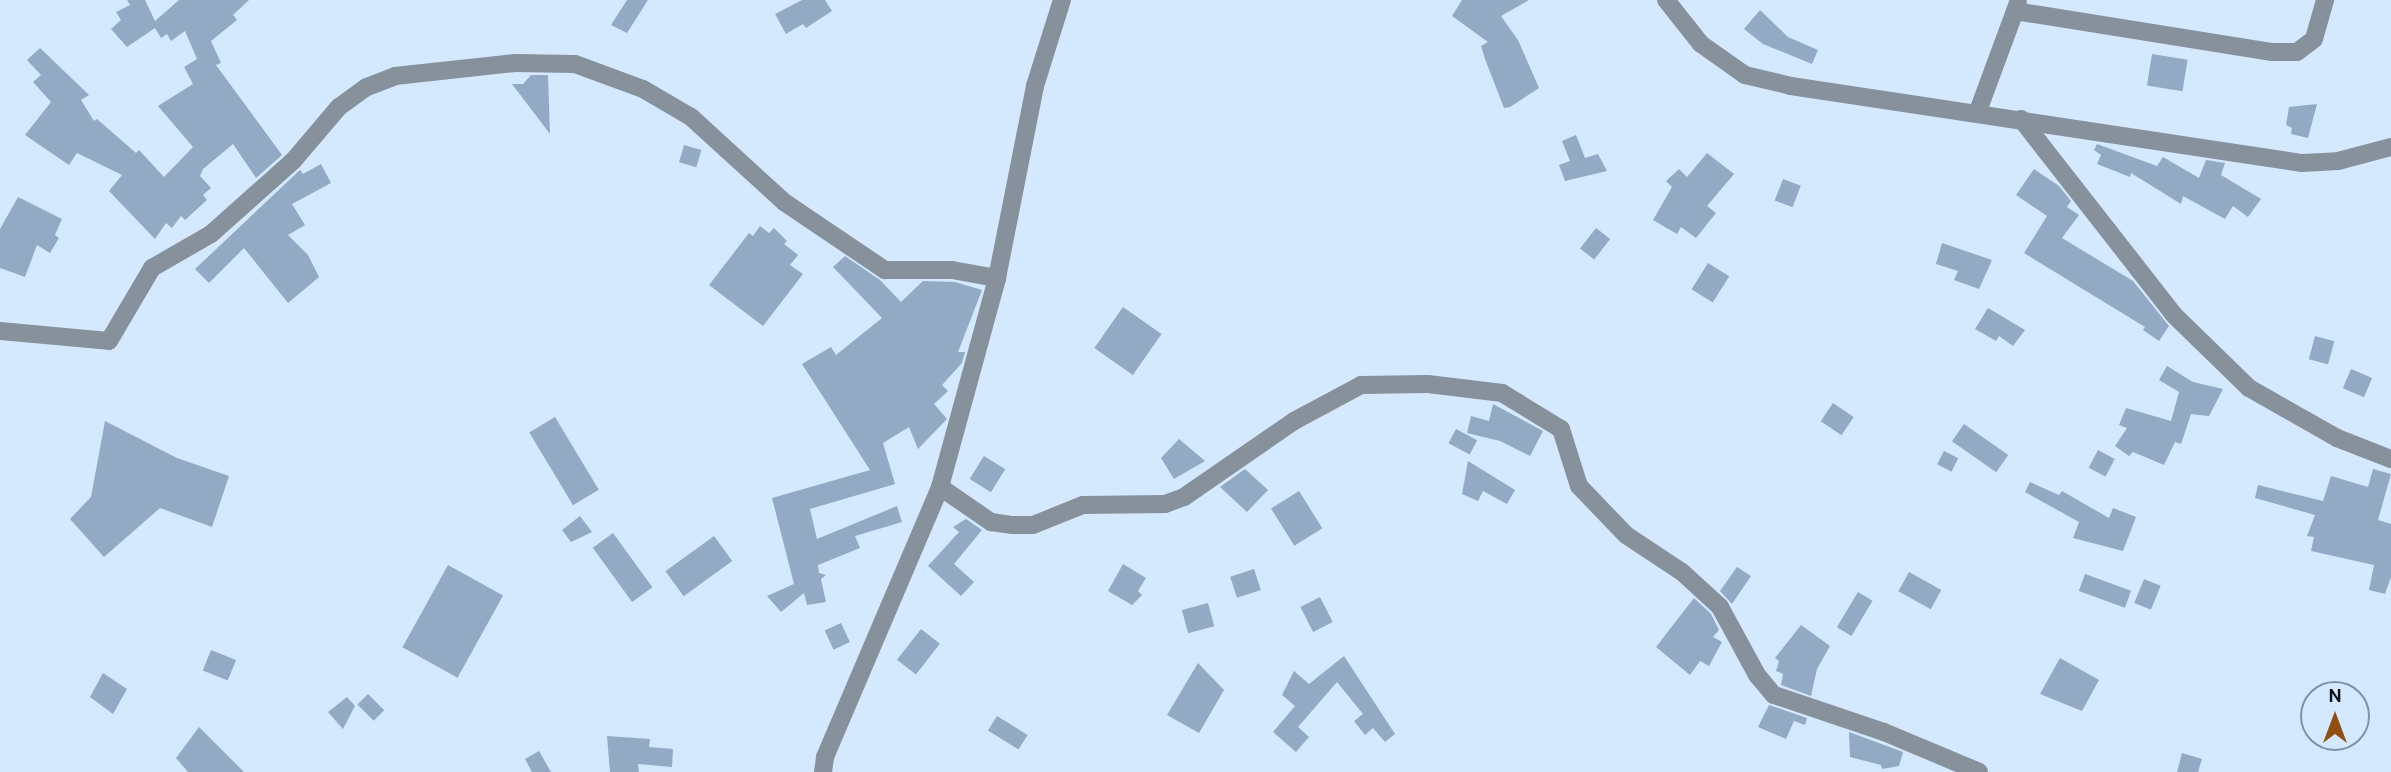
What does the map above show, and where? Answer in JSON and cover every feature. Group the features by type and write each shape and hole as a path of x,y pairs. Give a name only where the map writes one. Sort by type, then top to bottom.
{"street":[{"path":"823,772 825,757 940,487 997,278 1035,86 1062,0"},
{"path":"1666,0 1701,44 1745,75 1791,86 1978,111 2302,163 2338,161 2391,147"},
{"path":"1978,111 2017,6 2271,52 2297,51 2314,39 2325,0"},
{"path":"0,331 109,341 152,268 211,234 293,160 339,107 368,87 395,76 515,63 575,64 643,89 691,117 784,202 885,270 952,270 997,278"},
{"path":"2021,119 2174,315 2249,388 2337,438 2391,459"},
{"path":"940,487 991,522 1013,525 1033,525 1058,512 1083,505 1165,504 1184,497 1294,421 1361,385 1428,384 1502,393 1561,429 1579,486 1626,535 1682,572 1720,607 1757,674 1774,695 1884,732 1979,772"}],"building":[{"path":"127,0 145,0 155,21 179,0 249,0 233,15 237,20 211,41 221,63 216,65 282,155 256,178 233,144 203,169 200,176 211,188 203,195 207,200 185,220 181,216 172,228 166,223 155,239 109,191 122,175 77,153 69,165 25,135 51,102 33,82 41,75 27,60 40,48 89,95 81,100 94,121 97,119 136,153 139,150 164,177 193,147 158,106 193,84 184,67 197,59 185,31 171,41 167,34 161,38 155,28 127,47 111,29 121,20 116,12 130,5"},
{"path":"627,0 648,0 627,33 611,25"},
{"path":"802,0 825,0 832,11 806,28 803,24 786,34 775,14"},
{"path":"1462,0 1529,0 1501,16 1518,40 1539,88 1510,107 1504,108 1485,59 1481,46 1488,42 1452,16"},
{"path":"1760,10 1788,37 1818,50 1812,64 1763,44 1744,29"},
{"path":"2152,54 2188,60 2183,91 2147,86"},
{"path":"531,75 548,75 550,134 512,84 523,84"},
{"path":"2317,104 2308,138 2291,134 2292,128 2286,125 2289,107"},
{"path":"1576,135 1585,158 1598,154 1607,171 1565,181 1559,165 1570,161 1562,141"},
{"path":"2097,144 2157,166 2163,157 2199,178 2206,160 2225,163 2221,175 2261,199 2248,217 2233,206 2225,219 2183,196 2181,204 2131,173 2130,177 2097,164 2101,155 2094,150"},
{"path":"684,145 701,150 696,167 679,162"},
{"path":"1707,153 1734,174 1707,206 1716,213 1696,238 1681,227 1677,234 1653,220 1672,187 1666,181 1679,169 1687,177"},
{"path":"321,164 331,183 292,204 305,225 288,235 308,255 319,277 288,303 244,248 209,283 195,269 300,170 303,174"},
{"path":"2034,169 2059,186 2071,201 2067,207 2079,215 2062,238 2133,281 2169,326 2159,341 2143,330 2145,327 2024,253 2047,216 2016,195"},
{"path":"1783,179 1801,186 1792,207 1775,200"},
{"path":"18,197 62,219 55,235 59,238 50,253 37,245 25,277 0,268 0,229"},
{"path":"760,226 769,233 774,228 787,241 784,244 798,255 790,265 803,274 763,326 709,285 749,233 753,236"},
{"path":"1596,228 1610,239 1594,260 1580,248"},
{"path":"1942,243 1992,260 1979,289 1954,280 1958,271 1936,264"},
{"path":"845,256 880,280 901,302 923,281 955,282 982,290 958,352 965,352 962,363 942,385 948,391 934,404 947,419 918,449 909,427 883,443 895,484 810,509 817,539 897,506 902,522 855,536 860,548 818,565 819,573 826,575 821,579 826,602 807,605 804,593 781,612 767,596 794,584 772,498 870,470 802,364 831,347 836,355 882,318 833,267"},
{"path":"1708,263 1729,276 1713,303 1692,289"},
{"path":"1123,307 1162,334 1133,375 1094,348"},
{"path":"1988,308 2025,330 2013,346 1999,336 1996,341 1975,329"},
{"path":"2315,336 2334,341 2328,364 2309,359"},
{"path":"2167,366 2193,382 2223,389 2209,416 2191,414 2181,444 2175,442 2164,465 2133,452 2129,456 2115,446 2127,428 2119,425 2126,408 2171,421 2179,392 2159,380"},
{"path":"2351,369 2372,378 2364,397 2343,388"},
{"path":"1833,403 1854,417 1841,435 1821,421"},
{"path":"1493,404 1543,431 1530,456 1500,441 1467,433 1471,416 1489,421"},
{"path":"555,417 599,490 573,505 529,432"},
{"path":"105,421 177,458 229,476 212,527 160,508 104,557 70,519 91,497"},
{"path":"1964,424 2008,455 1996,472 1952,441"},
{"path":"1456,429 1477,440 1470,454 1448,443"},
{"path":"1179,439 1205,461 1174,479 1161,458"},
{"path":"2098,450 2115,459 2105,477 2089,468"},
{"path":"1944,451 1958,458 1951,472 1937,464"},
{"path":"984,456 1005,469 991,492 970,479"},
{"path":"1468,461 1515,490 1507,504 1483,491 1478,501 1462,494"},
{"path":"1245,469 1268,490 1247,512 1220,487"},
{"path":"2373,469 2391,474 2378,520 2391,524 2391,577 2385,594 2369,590 2374,565 2311,551 2314,537 2307,536 2315,515 2255,498 2258,485 2323,501 2331,476 2368,487"},
{"path":"2030,482 2059,495 2062,491 2109,518 2113,508 2136,517 2123,551 2073,538 2079,522 2025,492"},
{"path":"1299,491 1322,528 1294,546 1271,508"},
{"path":"580,516 592,532 571,542 562,530"},
{"path":"966,519 982,530 954,564 974,582 961,596 928,566 959,532 953,527"},
{"path":"613,533 652,587 632,602 593,548"},
{"path":"714,536 732,561 684,596 665,571"},
{"path":"1123,564 1146,578 1138,591 1142,595 1132,605 1108,591"},
{"path":"448,565 503,596 458,678 402,647"},
{"path":"1737,567 1751,576 1732,604 1720,591"},
{"path":"1254,569 1261,590 1237,598 1230,577"},
{"path":"1909,572 1941,590 1931,609 1898,591"},
{"path":"2085,574 2131,591 2125,608 2079,591"},
{"path":"2144,579 2161,586 2151,610 2134,603"},
{"path":"1858,592 1873,601 1851,636 1837,627"},
{"path":"1320,597 1333,622 1313,632 1300,607"},
{"path":"1694,598 1711,614 1719,630 1713,637 1722,642 1709,666 1700,661 1690,675 1656,647"},
{"path":"1208,603 1214,626 1188,633 1182,610"},
{"path":"841,623 850,642 834,650 825,631"},
{"path":"1801,625 1830,646 1817,669 1811,696 1781,685 1783,674 1776,671 1779,661 1775,658"},
{"path":"921,629 940,644 916,675 897,660"},
{"path":"211,650 236,660 228,681 203,670"},
{"path":"1344,656 1395,734 1385,742 1373,728 1365,735 1354,721 1363,714 1337,682 1298,727 1309,737 1296,752 1273,732 1295,706 1282,695 1294,671 1309,684"},
{"path":"2060,658 2099,680 2082,711 2040,694"},
{"path":"1198,663 1224,690 1199,733 1167,715"},
{"path":"103,673 127,689 113,714 90,697"},
{"path":"368,694 384,710 374,721 357,705"},
{"path":"347,697 355,706 343,729 328,712"},
{"path":"1769,705 1807,718 1805,725 1794,721 1786,739 1758,727"},
{"path":"997,716 1028,735 1019,749 988,730"},
{"path":"199,727 244,772 188,772 176,758"},
{"path":"1849,732 1903,752 1899,766 1882,769 1881,765 1850,757"},
{"path":"607,736 650,739 649,747 673,749 672,767 638,764 639,772 610,772"},
{"path":"539,751 551,772 532,772 525,759"},
{"path":"2182,753 2202,759 2198,772 2177,772"}]}
